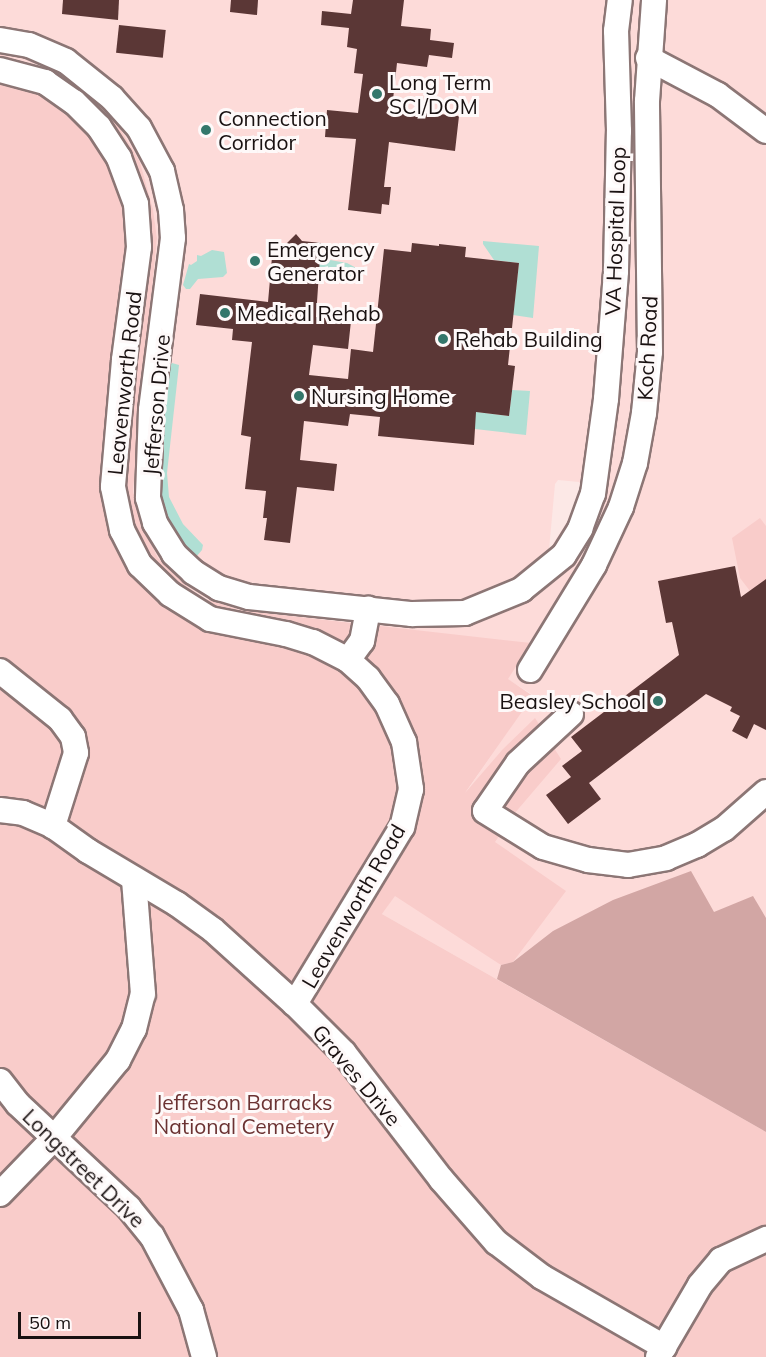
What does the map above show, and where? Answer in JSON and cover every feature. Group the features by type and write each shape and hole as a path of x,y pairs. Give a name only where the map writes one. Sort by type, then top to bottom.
{"street":[{"name":"VA Hospital Loop","path":"465,613 521,590 564,555 580,528 593,494 606,399 616,271 619,131 616,32 620,0"},
{"name":"Koch Road","path":"530,670 594,566 621,507 635,463 644,413 650,352 648,57 654,0"},
{"name":"Jefferson Drive","path":"0,40 29,45 66,62 112,98 139,128 162,171 171,210 173,238 149,440 148,498 155,524 174,554 193,572 219,588 249,597 412,614 465,613"},
{"path":"648,57 718,96 766,130"},
{"name":"Leavenworth Road","path":"0,70 45,82 74,102 99,127 119,158 136,204 139,247 124,360 113,487 122,530 140,565 170,594 210,619 295,636 313,642 348,660 368,678 387,704 404,742 411,789 402,827 295,1004"},
{"path":"348,660 362,641 368,609"},
{"path":"0,671 60,719 73,737 75,753 53,826"},
{"path":"571,714 518,763 485,810 543,847 588,860 628,865 666,858 697,845 724,829 766,792"},
{"name":"Graves Drive","path":"0,810 23,813 53,826 177,904 213,930 295,1004 344,1053 441,1179 495,1242 542,1277 661,1352"},
{"path":"0,1194 54,1138 118,1059 134,1029 143,994 134,879"},
{"name":"Longstreet Drive","path":"0,1081 18,1104 129,1208 152,1236 191,1310 204,1357"},
{"path":"661,1352 700,1285 722,1260 766,1239"}],"shaded area":[{"path":"0,0 766,0 766,1132 382,914 533,695 507,679 366,624 239,610 222,606 192,591 158,558 144,529 133,491 157,238 153,209 140,162 118,125 92,99 52,71 0,54"},
{"path":"691,871 714,912 753,896 766,918 766,1132 497,979 501,965 513,962 553,931 613,900"}],"green space":[{"name":"Jefferson Barracks National Cemetery","path":"0,54 52,71 92,99 118,125 140,162 153,209 157,238 133,491 144,529 158,558 192,591 206,599 239,610 531,643 508,679 533,696 465,793 503,749 535,718 561,759 514,814 495,842 566,891 513,962 501,965 395,896 382,914 766,1132 766,1357 0,1357"},
{"path":"760,518 766,526 766,579 750,591 740,578 732,538"}],"water":[{"path":"483,241 539,246 533,318 513,315 519,263 494,260"},
{"path":"212,250 224,252 227,273 223,277 198,279 190,289 186,289 183,285 189,264 197,261 197,255 201,256"},
{"path":"319,258 347,263 364,272 358,281 349,276 317,271"},
{"path":"172,363 179,365 167,473 169,497 183,524 203,545 196,557 187,552 173,532 161,504 158,487 169,367"},
{"path":"512,390 530,391 526,435 475,429 475,424 453,409 509,416"}],"pier":[{"path":"558,480 579,482 581,486 567,522 549,550 555,484"}],"building":[{"path":"63,0 119,0 118,20 62,14"},
{"path":"231,0 258,0 257,15 230,12"},
{"name":"Long Term SCI/DOM","path":"353,0 404,0 401,26 431,29 430,40 454,43 452,58 429,55 427,67 397,63 392,109 459,116 455,151 389,142 384,187 391,187 389,205 382,204 381,214 348,210 356,139 325,137 327,110 358,113 363,74 354,73 357,49 347,47 349,28 321,25 322,11 351,14"},
{"path":"119,25 166,30 163,58 116,53"},
{"path":"296,234 302,241 321,243 316,317 351,321 348,349 313,345 309,375 348,379 351,349 373,352 384,249 411,252 412,243 439,246 439,244 466,247 465,257 519,263 508,365 515,366 509,416 476,412 474,445 378,436 380,417 350,414 348,426 304,421 300,460 337,464 334,491 297,487 290,543 264,540 267,518 263,518 266,491 245,489 251,437 241,435 252,342 232,340 233,329 196,325 200,294 268,302 272,257 284,259 285,245"},
{"name":"Beasley School","path":"735,566 741,597 766,579 766,730 754,724 747,739 732,731 740,716 730,711 732,707 706,694 589,783 601,799 568,824 546,795 571,777 562,766 582,751 571,737 679,655 672,622 666,623 658,581"}],"place":[{"name":"Long Term SCI/DOM","path":"377,94"},
{"name":"Connection Corridor","path":"206,130"},
{"name":"Emergency Generator","path":"255,261"},
{"name":"Medical Rehab","path":"225,313"},
{"name":"Rehab Building","path":"443,339"},
{"name":"Nursing Home","path":"299,396"},
{"name":"Beasley School","path":"658,701"}]}
